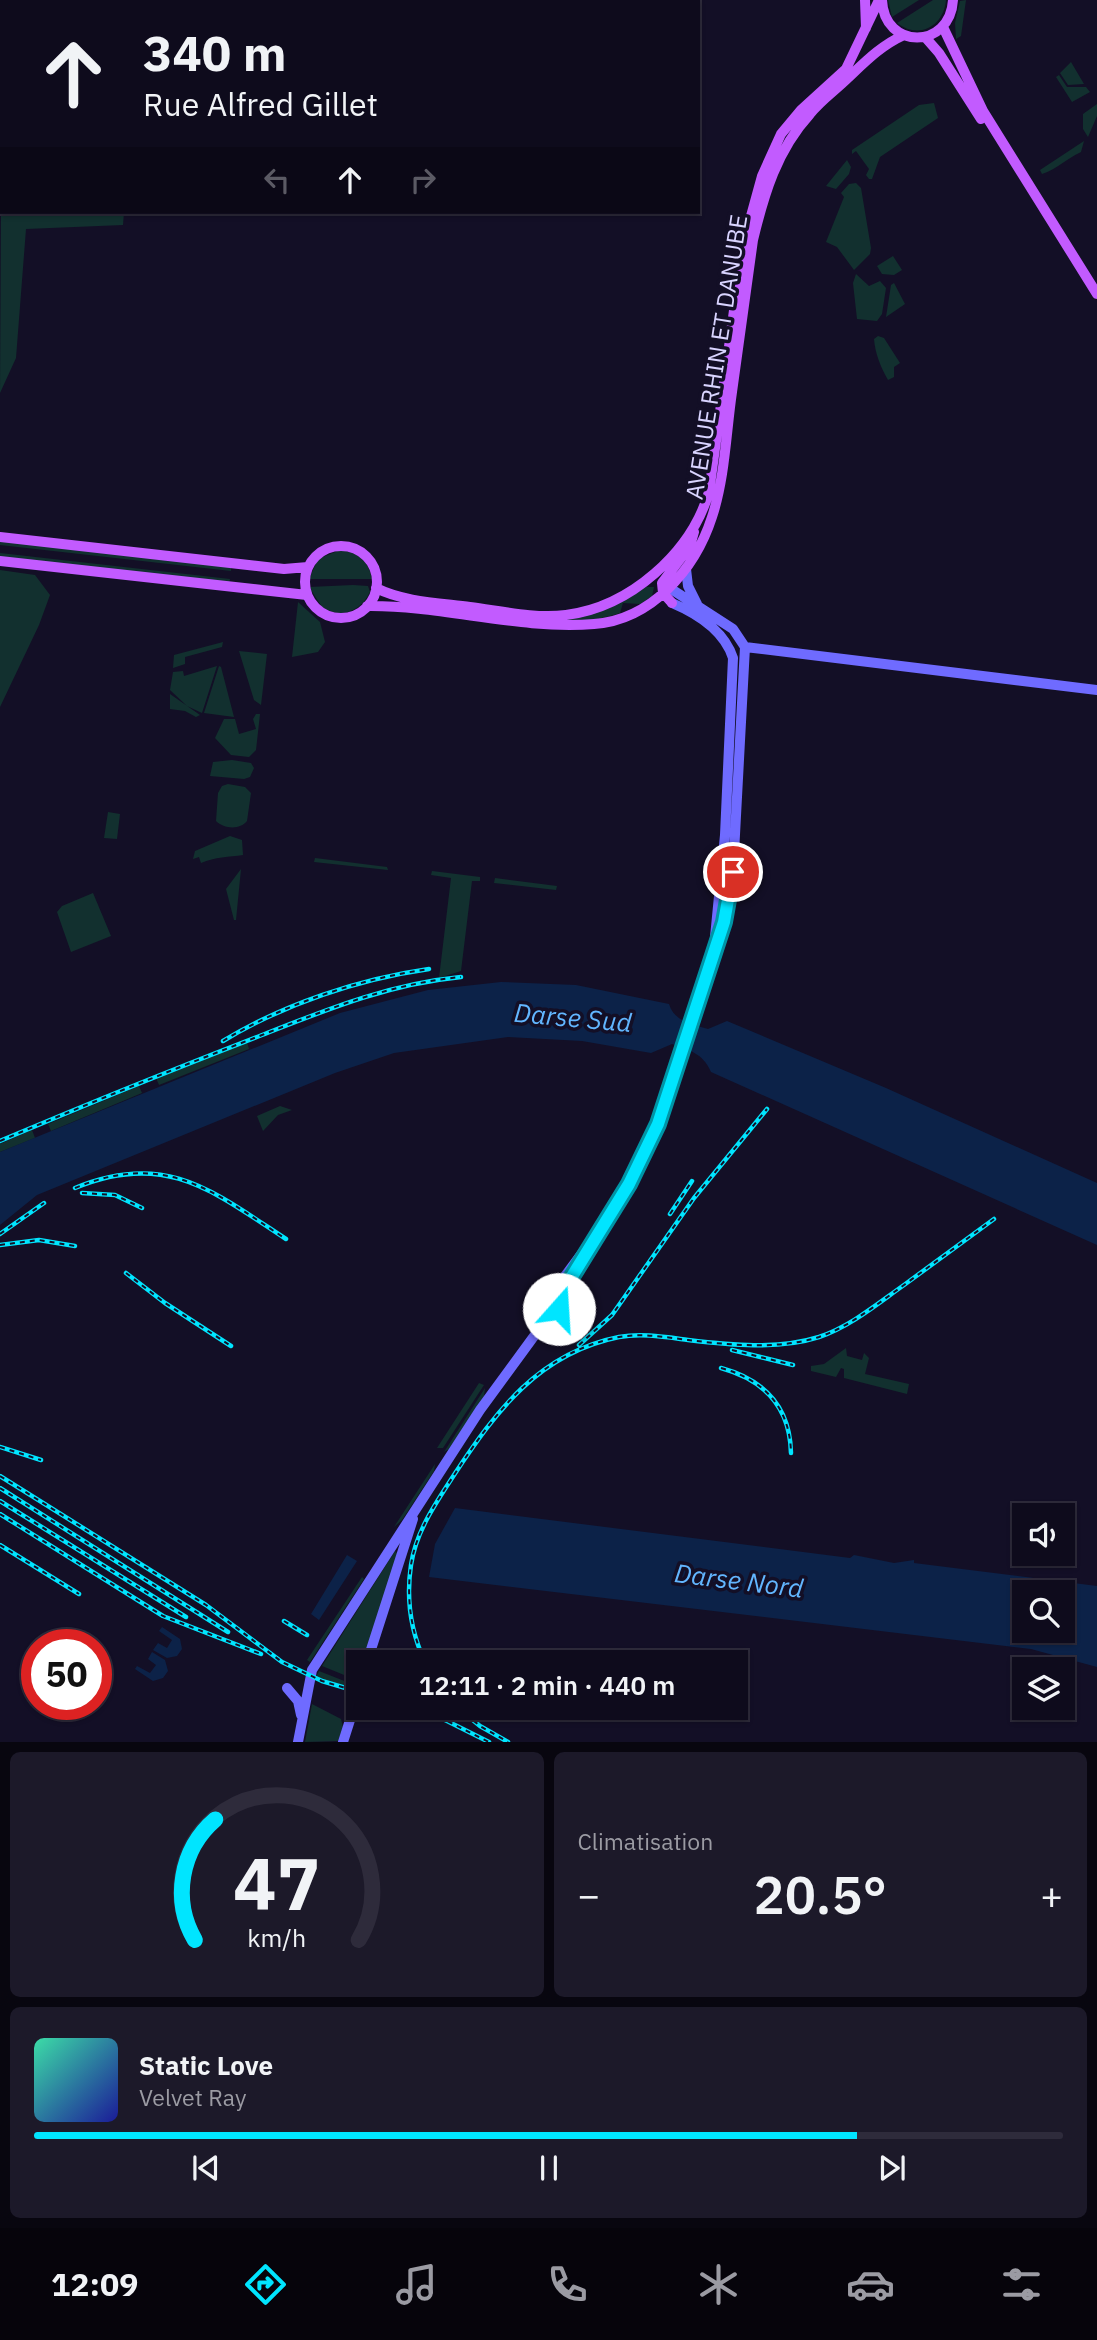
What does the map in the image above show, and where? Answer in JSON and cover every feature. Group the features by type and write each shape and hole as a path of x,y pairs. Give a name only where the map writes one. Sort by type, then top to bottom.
{"main road":[{"path":"865,0 866,28"},
{"path":"880,0 886,20 904,35 925,37 943,27 949,19 953,0"},
{"name":"AVENUE RHIN ET DANUBE","path":"665,588 690,546 709,492 743,245 762,176 781,134 801,110 846,69 880,0"},
{"path":"943,27 983,111 1097,295"},
{"name":"AVENUE RHIN ET DANUBE","path":"665,588 686,569 712,518 753,240 775,166 793,134 811,112 877,51 904,35"},
{"path":"925,37 945,62 1019,180 1045,214"},
{"path":"376,588 395,596 451,605 540,615 565,615 608,603 650,576 695,526"},
{"path":"0,537 284,569 308,567"},
{"path":"351,547 363,554 373,565 376,588 367,606 350,616 329,616 312,603 304,583 313,558 328,548 351,547"},
{"path":"0,561 307,595"},
{"path":"686,569 688,586 697,604"},
{"path":"650,576 733,629 745,647 731,805"},
{"path":"367,606 557,625 619,621 654,603 665,588"},
{"path":"665,588 672,603"},
{"path":"556,1306 582,1257 642,1159 677,1071 706,981 730,892 734,669 729,645 711,625 672,603 654,603"},
{"path":"745,647 1097,690"},
{"path":"540,1328 534,1314 582,1257"},
{"path":"540,1328 552,1329 559,1324 561,1312 556,1306 545,1303"},
{"path":"298,1741 312,1670 508,1368 540,1328"},
{"path":"371,1650 400,1555 420,1503"},
{"path":"287,1688 298,1701 302,1720"},
{"path":"343,1741 350,1720"}],"green space":[{"path":"888,0 919,0 892,17"},
{"path":"933,0 946,0 941,17 929,28 914,30 897,23"},
{"path":"966,0 961,36 956,39 955,23 960,1"},
{"path":"1071,62 1084,84 1068,85 1060,73"},
{"path":"1059,75 1067,87 1086,87 1090,92 1072,102 1056,77"},
{"path":"934,103 938,118 880,157 872,179 869,179 866,175 869,169 856,151 852,154 852,150 919,105"},
{"path":"1097,104 1097,116 1088,137 1083,129 1083,114"},
{"path":"1084,141 1081,152 1042,174 1040,170"},
{"path":"847,160 851,167 849,174 836,189 826,186"},
{"path":"856,183 861,188 871,248 870,254 854,270 837,247 826,242 844,197 841,193 849,184"},
{"path":"1,214 124,214 123,225 26,229 16,358 0,393"},
{"path":"893,256 902,270 894,275 882,274 877,266"},
{"path":"856,274 869,286 880,281 886,288 882,314 877,321 857,319 853,283"},
{"path":"894,283 905,304 886,317 891,285"},
{"path":"878,336 884,338 900,363 894,367 894,377 888,380 876,350 874,339"},
{"path":"0,541 231,567 231,571 0,545"},
{"path":"340,550 361,558 372,579 309,579 318,559"},
{"path":"0,553 230,579 229,583 0,557"},
{"path":"0,570 35,575 50,595 39,625 0,707"},
{"path":"368,586 370,592 355,609 343,613 322,607 309,587"},
{"path":"646,587 654,587 652,596 640,604 623,603 620,613 610,616 579,621 537,618 608,607"},
{"path":"298,602 320,622 325,642 318,652 292,657"},
{"path":"223,642 222,647 185,657 185,664 173,668 174,655"},
{"path":"239,651 267,654 261,705 254,700"},
{"path":"217,666 202,713 187,706 170,690 173,672 183,671 184,676"},
{"path":"219,666 221,667 234,717 204,713"},
{"path":"170,694 200,715 196,717 185,711 170,709"},
{"path":"256,714 260,714 256,750 249,757 231,755 215,738 224,719 235,719 239,734 256,729 253,719"},
{"path":"232,760 251,763 254,768 250,777 244,779 210,776 213,762"},
{"path":"228,784 245,787 251,793 247,821 236,827 223,826 216,821 218,793 222,786"},
{"path":"108,812 120,814 117,839 104,838"},
{"path":"230,836 242,840 243,855 201,863 199,857 193,859 195,851"},
{"path":"315,858 387,867 388,870 314,862"},
{"path":"241,869 236,920 234,920 226,889"},
{"path":"432,871 480,877 480,881 472,881 461,971 439,978 451,878 431,875"},
{"path":"495,878 557,886 556,890 494,883"},
{"path":"93,893 111,936 71,952 57,912 62,906"},
{"path":"247,1042 249,1049 159,1085 156,1078"},
{"path":"139,1086 142,1093 51,1131 48,1124"},
{"path":"280,1106 292,1110 278,1115 263,1131 257,1116"},
{"path":"32,1130 35,1138 0,1152 0,1144"},
{"path":"846,1348 847,1356 862,1360 864,1353 869,1358 865,1374 909,1384 907,1394 844,1378 844,1369 841,1368 836,1377 811,1371 811,1366 824,1364"},
{"path":"479,1383 484,1385 443,1448 437,1448"},
{"path":"485,1388 484,1396 449,1449 444,1452"},
{"path":"435,1464 434,1471 402,1520 394,1527"},
{"path":"395,1551 398,1554 368,1650 346,1650 346,1676 322,1666"},
{"path":"362,1577 364,1579 310,1662 307,1660"},
{"path":"319,1671 346,1682 346,1687 316,1677"},
{"path":"312,1704 341,1719 343,1727 338,1741 305,1742"}],"water":[{"name":"Darse Sud","path":"501,982 576,985 669,1004 679,1018 690,1023 708,1029 727,1021 886,1088 1097,1183 1097,1245 711,1072 704,1060 690,1050 672,1044 651,1053 582,1041 508,1037 394,1053 335,1073 37,1195 0,1225 0,1152 340,1013 428,990"},
{"name":"Darse Nord","path":"455,1508 850,1558 854,1555 894,1563 914,1560 914,1563 1049,1580 1012,1580 1012,1643 1075,1643 1075,1583 1097,1586 1097,1667 1075,1661 1075,1657 1060,1657 1031,1649 429,1577 435,1544"},
{"path":"347,1555 357,1561 319,1620 311,1614"},
{"path":"162,1627 180,1639 182,1649 177,1656 167,1658 153,1650 158,1643 167,1648 172,1640 159,1631"},
{"path":"152,1652 165,1660 168,1671 163,1678 153,1681 135,1669 137,1666 150,1673 156,1665 148,1659"}],"railway":[{"path":"223,1041 271,1016 323,995 376,979 429,969"},
{"path":"0,1141 335,1007 409,985 461,977"},
{"path":"579,1345 612,1315 694,1198 767,1109"},
{"path":"75,1188 107,1177 136,1173 163,1175 212,1192 286,1239"},
{"path":"670,1214 692,1181"},
{"path":"82,1193 115,1195 142,1208"},
{"path":"0,1234 44,1203"},
{"path":"420,1650 410,1602 411,1565 417,1541 440,1496 486,1429 522,1388 543,1371 565,1356 619,1337 654,1336 754,1345 787,1344 819,1337 863,1314 994,1219"},
{"path":"0,1245 39,1240 75,1246"},
{"path":"126,1273 165,1303 231,1346"},
{"path":"732,1350 793,1365"},
{"path":"721,1368 750,1380 772,1398 786,1422 791,1453"},
{"path":"0,1447 41,1460"},
{"path":"0,1476 206,1605 282,1662 322,1681 346,1688"},
{"path":"0,1488 228,1632"},
{"path":"0,1501 186,1617"},
{"path":"0,1514 163,1616 261,1654"},
{"path":"0,1545 79,1594"},
{"path":"284,1621 307,1635"},
{"path":"445,1720 489,1742"},
{"path":"473,1720 508,1742"}],"route":[{"path":"559,1309 556,1306 563,1291 629,1184 658,1124 724,922 733,872"}]}
